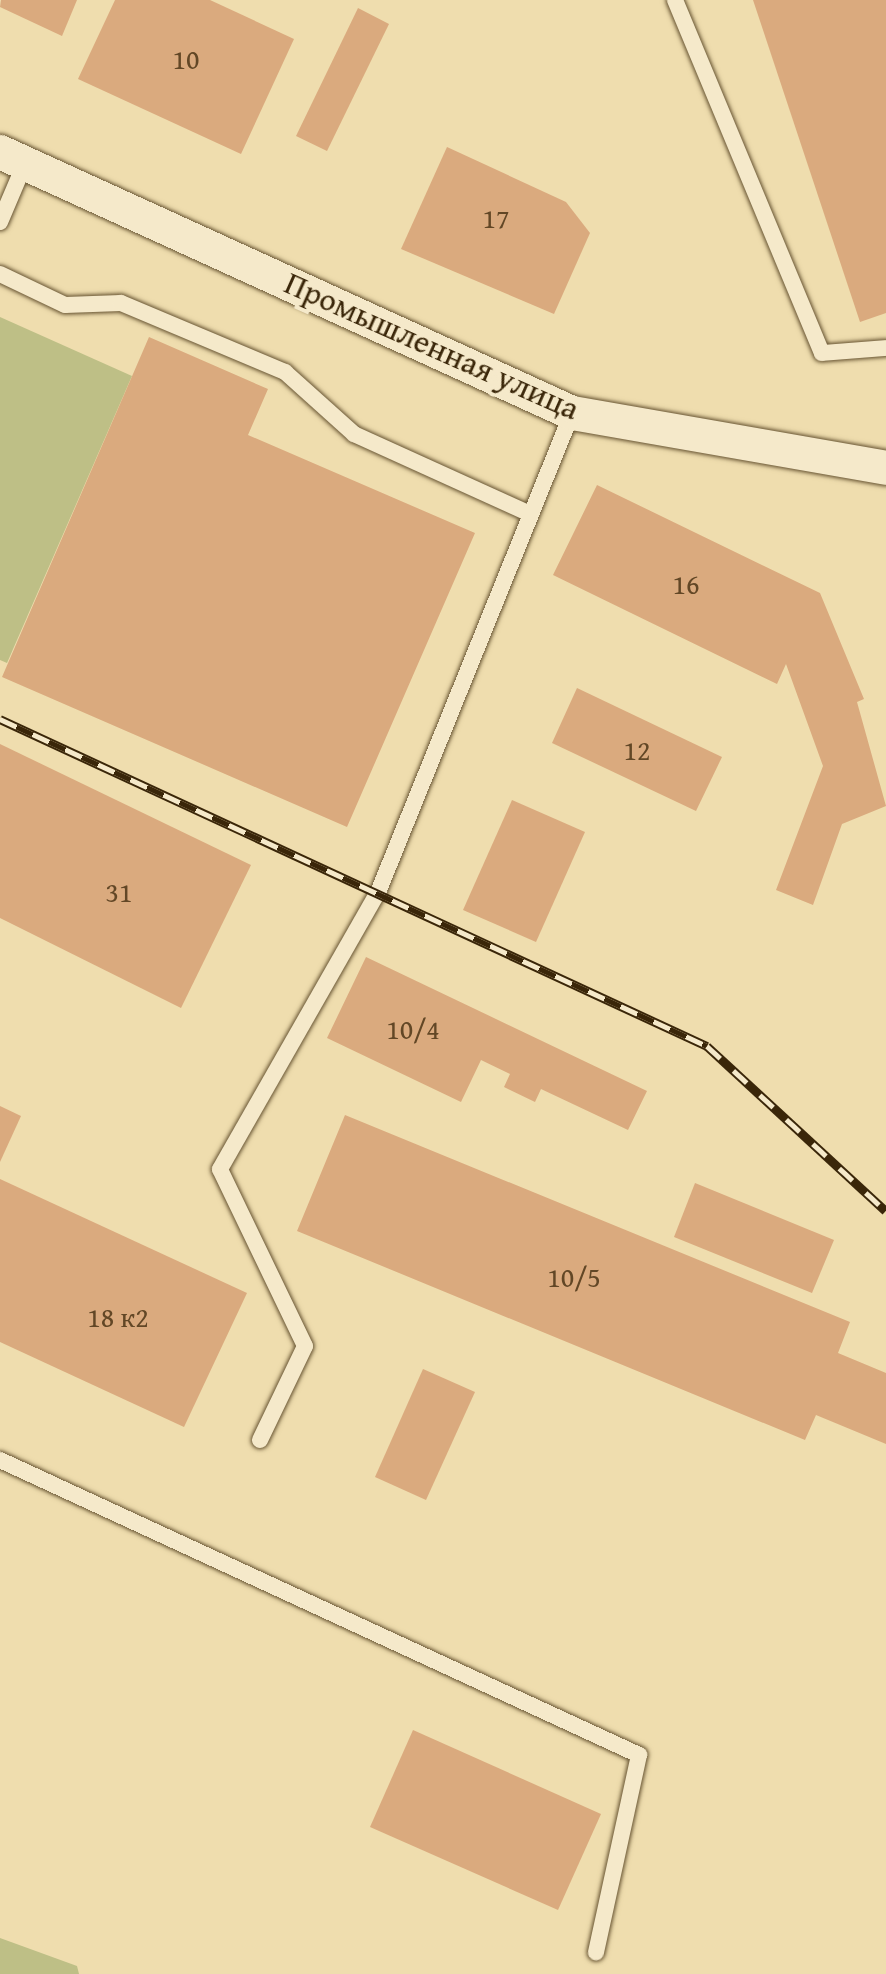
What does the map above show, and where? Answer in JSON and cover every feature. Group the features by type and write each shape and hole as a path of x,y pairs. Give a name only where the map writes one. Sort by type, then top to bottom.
{"street":[{"name":"Промышленная улица","path":"12,157 572,413 886,468"}],"lane":[{"path":"675,0 822,353 886,348"},
{"path":"0,222 12,157"},
{"path":"0,274 65,305 121,303 285,372 354,434 528,513"},
{"path":"260,1440 305,1346 220,1169 379,890 528,513 572,413"},
{"path":"0,1460 639,1755 596,1952"}],"green space":[{"path":"0,317 132,376 7,663 0,660"},
{"path":"0,1938 77,1966 79,1974 0,1974"}],"building":[{"path":"1,0 77,0 62,36 0,7"},
{"path":"115,0 210,0 294,39 241,154 78,79"},
{"path":"753,0 886,0 886,313 860,322"},
{"path":"358,8 389,24 327,151 296,136"},
{"path":"447,147 566,202 590,233 554,314 401,249"},
{"path":"149,337 268,389 248,435 475,533 347,827 2,677"},
{"path":"597,485 820,593 864,699 857,702 886,806 842,824 813,905 776,890 823,766 786,664 777,684 553,575"},
{"path":"577,688 722,757 696,811 552,743"},
{"path":"0,744 251,865 181,1008 0,918"},
{"path":"512,800 585,832 536,942 463,910"},
{"path":"366,957 647,1091 628,1130 541,1089 535,1102 504,1087 510,1074 481,1060 461,1102 327,1038"},
{"path":"0,1106 21,1116 0,1162"},
{"path":"345,1115 850,1322 838,1353 886,1373 886,1444 816,1415 805,1440 297,1231"},
{"path":"0,1179 247,1293 184,1427 0,1342"},
{"path":"695,1183 834,1240 812,1293 674,1237"},
{"path":"423,1369 475,1392 426,1500 375,1477"},
{"path":"413,1730 601,1814 558,1910 370,1827"}],"railway":[{"path":"0,719 707,1046 886,1211"}]}
